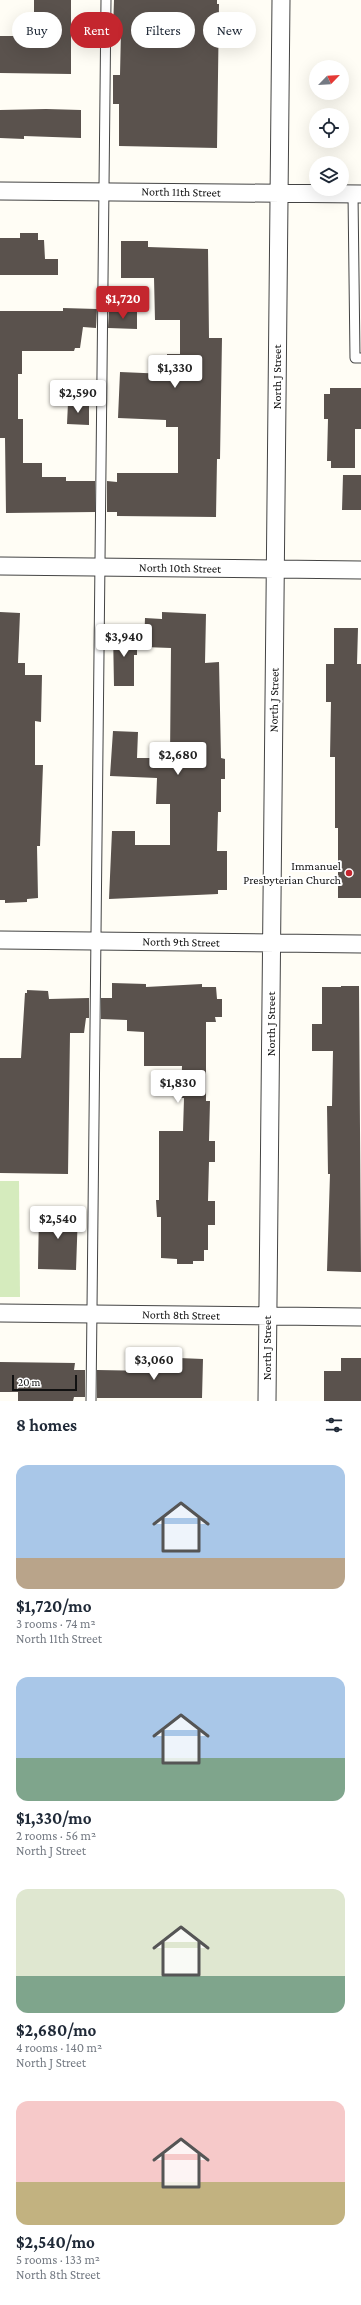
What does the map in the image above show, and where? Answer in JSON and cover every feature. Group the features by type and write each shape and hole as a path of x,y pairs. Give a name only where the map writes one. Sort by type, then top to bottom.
{"street":[{"name":"North J Street","path":"267,1401 281,0"},
{"name":"North 11th Street","path":"0,191 357,194"},
{"name":"North 10th Street","path":"0,566 361,570"},
{"name":"North 9th Street","path":"0,940 361,944"},
{"name":"North 8th Street","path":"0,1313 361,1317"}],"lane":[{"path":"91,1401 106,0"},
{"path":"357,194 355,358 361,358"}],"green space":[{"path":"0,1181 19,1181 20,1297 0,1297"}],"building":[{"path":"34,0 71,0 71,74 0,73 0,36 12,36 12,48 62,48 62,12 34,12"},
{"path":"114,0 217,0 217,4 219,4 219,12 203,12 203,48 218,48 217,148 119,146 119,104 113,104 113,75 120,75 121,48 123,48 123,12 114,12"},
{"path":"0,110 81,110 81,138 24,136 24,139 0,138"},
{"path":"20,233 38,233 38,240 44,240 45,259 58,259 58,275 0,275 0,238 20,238"},
{"path":"121,241 148,241 148,247 208,249 209,338 222,338 220,459 217,459 216,517 117,516 117,512 107,512 107,481 117,482 117,473 178,473 178,427 166,427 166,420 118,418 120,372 167,374 167,354 180,354 180,320 155,320 154,278 121,278"},
{"path":"63,308 97,309 96,328 83,327 80,348 75,348 74,351 22,351 22,374 18,374 18,419 23,419 23,463 42,463 42,477 66,477 66,481 95,481 95,512 6,513 5,438 0,438 0,311 63,311"},
{"path":"109,310 137,311 137,329 108,328"},
{"path":"330,388 361,388 361,429 355,429 355,468 331,468 331,461 327,461 328,419 324,419 324,394 330,394"},
{"path":"68,403 89,404 89,425 67,424"},
{"path":"343,475 361,475 361,510 342,510"},
{"path":"0,612 20,613 18,663 25,663 25,675 42,675 41,722 35,721 35,765 43,765 40,846 37,846 38,898 27,899 27,902 5,903 5,900 0,900"},
{"path":"162,612 206,614 205,663 219,662 221,758 225,759 225,779 221,779 221,812 218,812 217,851 227,851 227,890 218,890 218,894 109,899 112,831 135,831 135,845 170,845 170,804 156,804 157,778 110,776 113,731 138,732 137,758 170,758 171,648 144,647 145,618 162,619"},
{"path":"334,628 358,628 357,664 361,664 361,898 338,898 338,828 335,828 335,757 330,757 331,702 326,702 326,664 334,664"},
{"path":"113,632 137,632 137,655 134,655 134,686 114,686"},
{"path":"112,983 146,984 146,987 202,984 202,987 216,987 217,999 222,999 222,1017 215,1017 216,1022 206,1022 206,1101 210,1101 209,1141 215,1141 215,1162 209,1162 208,1201 215,1201 215,1225 208,1225 208,1250 204,1250 204,1261 193,1261 193,1264 177,1264 177,1259 161,1258 161,1217 157,1217 156,1200 159,1200 159,1131 183,1131 184,1098 181,1098 182,1066 144,1066 144,1032 127,1031 127,1020 101,1019 101,998 112,998"},
{"path":"359,986 361,1272 327,1271 330,1174 328,1174 327,1106 332,1106 333,1051 312,1051 312,1024 322,1024 322,987"},
{"path":"27,990 48,991 49,999 89,998 89,1018 86,1018 84,1033 70,1033 68,1174 0,1173 0,1058 21,1058 25,993 27,993"},
{"path":"39,1211 78,1212 76,1270 38,1269"},
{"path":"155,1357 203,1359 202,1398 97,1398 97,1370 154,1371"},
{"path":"341,1358 361,1358 361,1401 324,1401 324,1371 341,1371"},
{"path":"0,1362 75,1363 74,1370 85,1370 85,1397 74,1397 73,1401 18,1401 18,1392 0,1392"}],"place":[{"name":"Immanuel Presbyterian Church","path":"349,873"}]}
